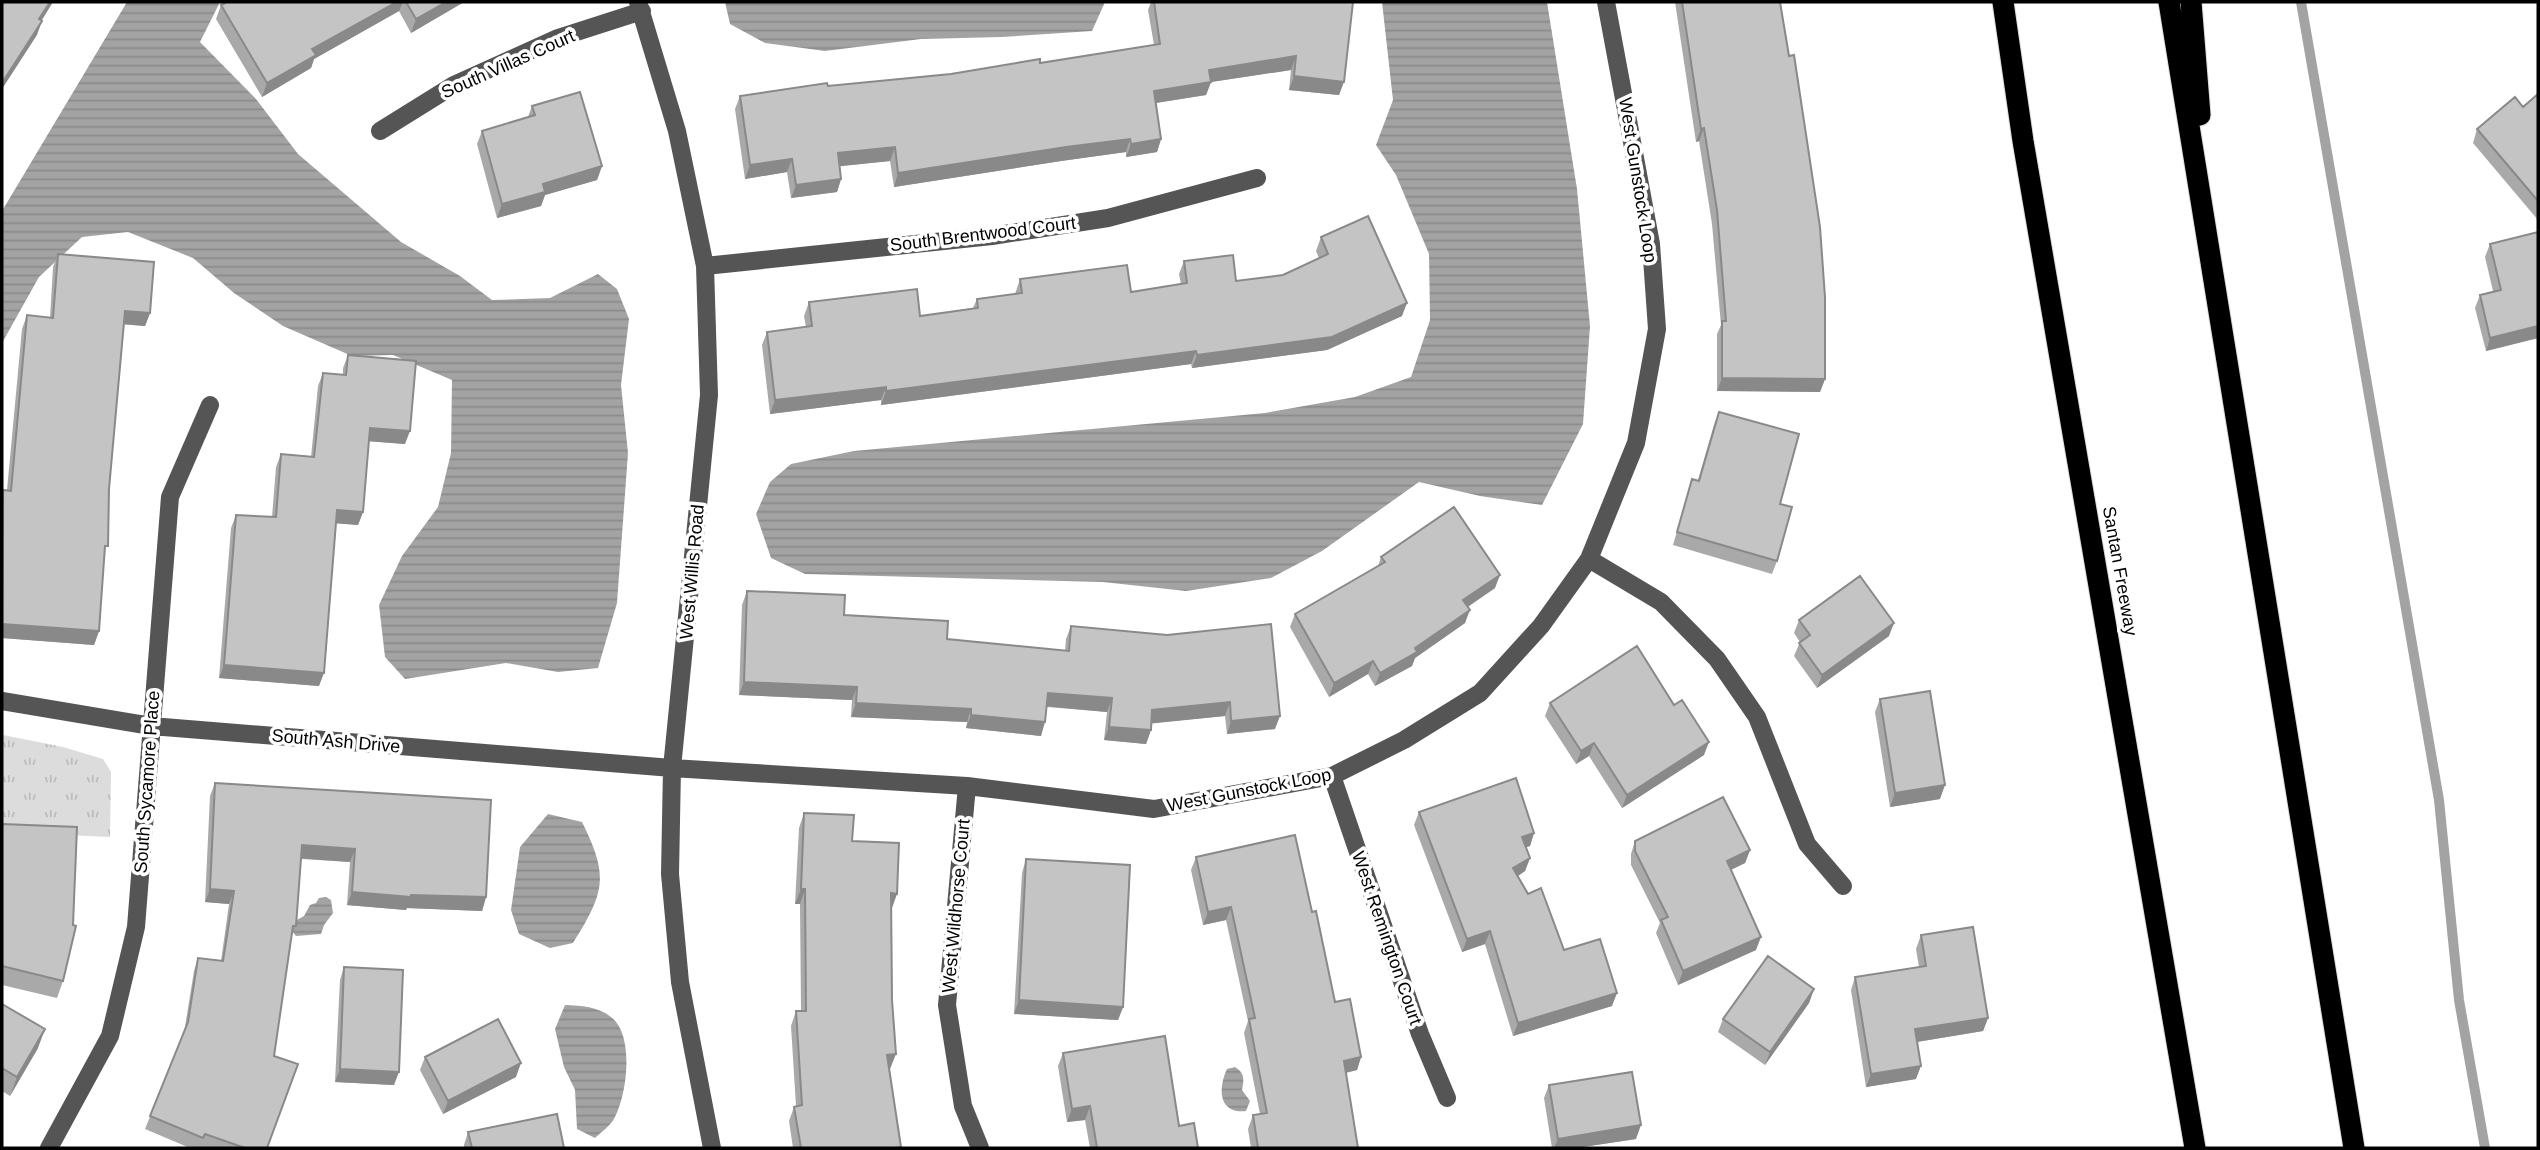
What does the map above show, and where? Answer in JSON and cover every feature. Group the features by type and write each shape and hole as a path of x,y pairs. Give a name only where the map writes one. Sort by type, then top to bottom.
{"highway":[{"path":"1994,2 2023,141"},
{"name":"Santan Freeway","path":"2003,2 2023,141 2195,1148"},
{"path":"2169,2 2354,1148"},
{"path":"2191,2 2212,260"}],"street":[{"name":"West Gunstock Loop","path":"673,768 967,786 1154,809 1332,776 1404,740 1480,693 1541,626 1589,559 1636,443 1657,329 1651,244 1606,2"},
{"name":"South Villas Court","path":"380,131 454,85 558,38 640,7"},
{"name":"West Willis Road","path":"640,7 677,131 705,266 709,396 673,768 670,874 680,982 712,1148"},
{"name":"South Brentwood Court","path":"705,266 992,236 1108,218 1257,178"},
{"name":"South Sycamore Place","path":"49,1148 110,1036 136,927 170,497 210,405"},
{"path":"1589,559 1661,602 1717,659 1757,717 1807,844 1843,886"},
{"name":"South Ash Drive","path":"2,701 151,726 673,768"},
{"name":"West Remington Court","path":"1332,776 1420,1034 1447,1098"},
{"name":"West Wildhorse Court","path":"967,786 947,1004 964,1106 980,1148"}],"green space":[{"path":"3,735 63,747 103,759 111,772 110,837 2,832"}],"shaded area":[{"path":"127,2 220,2 200,42 256,99 298,154 401,242 460,276 492,300 550,298 598,274 617,289 629,319 621,385 628,453 617,603 598,668 558,672 506,663 405,679 385,657 379,605 402,556 438,507 451,453 452,380 393,355 352,356 283,326 234,293 193,258 128,232 82,237 39,277 2,343 2,211"},
{"path":"725,2 1105,2 1092,31 921,39 825,51 765,43 730,24"},
{"path":"1382,2 1547,2 1577,189 1590,326 1583,424 1542,505 1480,496 1419,482 1322,551 1271,578 1186,591 1103,582 805,574 771,558 756,514 770,482 791,464 854,451 1265,413 1355,397 1411,377 1430,320 1429,254 1396,175 1376,145 1393,100"},
{"path":"548,814 582,822 596,857 600,884 592,910 573,943 550,948 519,934 511,910 520,847"},
{"path":"326,897 331,900 333,913 321,934 296,936 292,931 295,921 304,916 310,905 316,903 319,898"},
{"path":"565,1005 589,1007 606,1013 619,1026 623,1037 626,1066 619,1109 608,1127 595,1138 577,1129 575,1090 564,1067 555,1029"},
{"path":"1235,1067 1242,1074 1242,1090 1250,1101 1246,1111 1230,1108 1223,1098 1224,1076 1227,1069"}],"building":[{"path":"2,2 50,2 39,19 42,21 2,83"},
{"path":"227,2 397,2 312,49 316,55 267,83 221,5"},
{"path":"406,2 446,2 416,19"},
{"path":"1154,2 1353,2 1344,82 1294,76 1296,56 1209,70 1211,82 1154,91 1161,139 1131,144 1130,139 1066,147 898,173 895,147 838,153 841,179 796,185 792,159 750,165 740,96 827,83 828,86 951,74 1040,59 1040,63 1160,44"},
{"path":"1682,2 1780,2 1789,56 1794,55 1820,227 1825,297 1825,379 1722,378 1722,321 1726,321 1717,210 1704,128 1701,129"},
{"path":"580,92 602,166 543,184 545,192 502,204 482,131 535,115 532,106"},
{"path":"2538,94 2538,201 2477,129 2515,97 2523,107"},
{"path":"1368,216 1407,303 1332,337 1197,355 1196,351 886,391 886,387 775,400 767,332 812,326 809,302 917,289 920,316 978,308 977,299 1022,293 1020,279 1127,265 1131,292 1187,283 1184,261 1233,255 1236,281 1283,275 1328,254 1321,237"},
{"path":"2538,232 2538,326 2490,338 2480,295 2501,290 2490,244"},
{"path":"58,254 154,262 150,313 125,311 99,631 2,624 3,490 11,491 27,315 53,318"},
{"path":"348,355 416,361 410,431 370,428 363,512 337,510 324,673 224,665 236,515 276,517 281,454 314,457 323,373 346,375"},
{"path":"1719,412 1799,434 1780,504 1792,507 1777,561 1677,532 1692,479 1699,481"},
{"path":"1454,507 1500,575 1463,600 1470,610 1415,648 1417,652 1380,673 1373,661 1334,683 1295,614 1385,562 1381,557"},
{"path":"1860,576 1894,623 1822,675 1799,643 1810,635 1799,620"},
{"path":"747,591 845,595 844,615 948,621 947,639 1069,651 1071,626 1167,635 1271,624 1280,716 1231,721 1230,702 1152,710 1151,730 1109,727 1112,698 1048,693 1045,722 971,715 971,709 856,703 857,687 744,682"},
{"path":"1637,646 1674,705 1682,700 1709,742 1627,795 1594,743 1581,751 1550,703"},
{"path":"1930,691 1945,785 1895,793 1880,699"},
{"path":"1516,778 1534,833 1522,837 1530,858 1513,868 1528,894 1541,888 1564,950 1600,939 1617,993 1518,1023 1490,931 1467,939 1419,812"},
{"path":"215,783 491,800 486,897 411,897 352,892 355,849 302,845 296,926 293,926 274,1056 298,1064 267,1148 245,1148 205,1134 203,1138 150,1116 188,1022 198,958 223,961 234,891 210,889"},
{"path":"1723,797 1750,850 1727,861 1761,937 1683,971 1661,920 1668,917 1635,851 1635,841"},
{"path":"804,813 854,815 852,841 899,843 897,894 891,893 892,1000 896,1054 887,1055 901,1147 801,1148 794,1107 802,1105 796,1011 806,1011 805,889 801,889"},
{"path":"2,824 77,827 73,925 76,926 63,981 2,966"},
{"path":"1295,835 1312,912 1316,911 1335,1002 1350,999 1361,1057 1344,1061 1358,1148 1258,1148 1253,1115 1267,1113 1249,1019 1255,1018 1231,907 1208,912 1196,857"},
{"path":"1026,859 1130,865 1123,1007 1019,1000"},
{"path":"1973,927 1988,1018 1915,1029 1921,1066 1871,1074 1855,977 1926,966 1921,935"},
{"path":"1768,956 1814,989 1770,1052 1723,1019"},
{"path":"344,967 403,970 399,1072 340,1069"},
{"path":"2,1004 45,1029 17,1077 2,1068"},
{"path":"498,1019 521,1063 448,1101 425,1057"},
{"path":"1165,1036 1179,1126 1194,1123 1198,1148 1097,1148 1090,1106 1072,1109 1063,1053"},
{"path":"1632,1072 1641,1125 1558,1139 1549,1085"},
{"path":"557,1114 564,1148 472,1148 468,1132"}],"waterway":[{"path":"2301,2 2439,800 2459,1000 2485,1148"}]}
